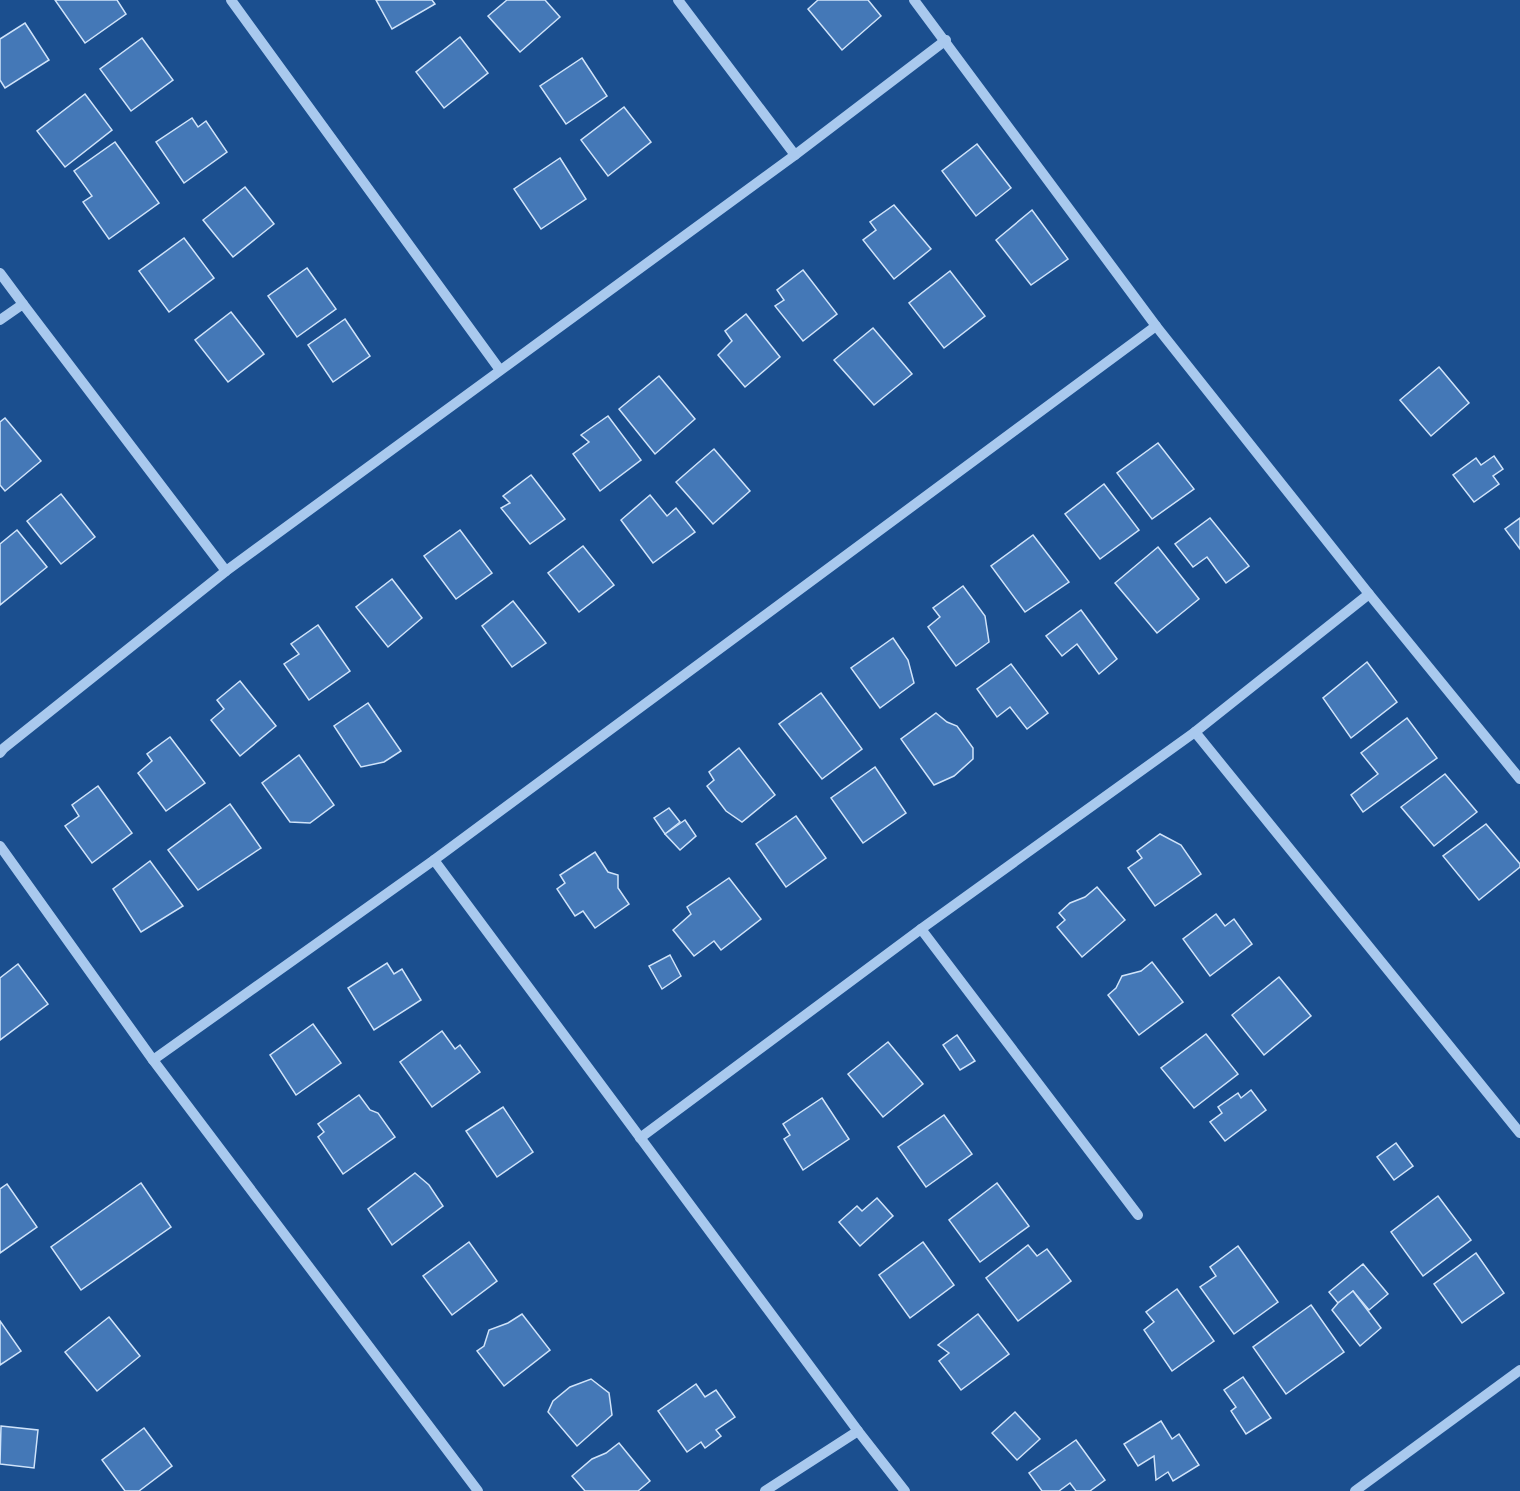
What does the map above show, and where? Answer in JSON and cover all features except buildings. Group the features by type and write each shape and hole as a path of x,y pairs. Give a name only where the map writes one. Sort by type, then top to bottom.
{"street":[{"path":"231,0 500,370"},
{"path":"678,0 795,155"},
{"path":"914,0 946,40 1156,326 1369,594 1520,778"},
{"path":"0,753 226,571 795,155 946,40"},
{"path":"0,273 226,571"},
{"path":"0,320 23,304"},
{"path":"153,1060 434,860 1156,326"},
{"path":"640,1138 921,929 1195,732 1369,594"},
{"path":"1195,732 1520,1133"},
{"path":"0,846 153,1060 478,1491"},
{"path":"434,860 904,1491"},
{"path":"921,929 1138,1215"},
{"path":"1355,1491 1520,1370"},
{"path":"765,1491 858,1431"}]}
